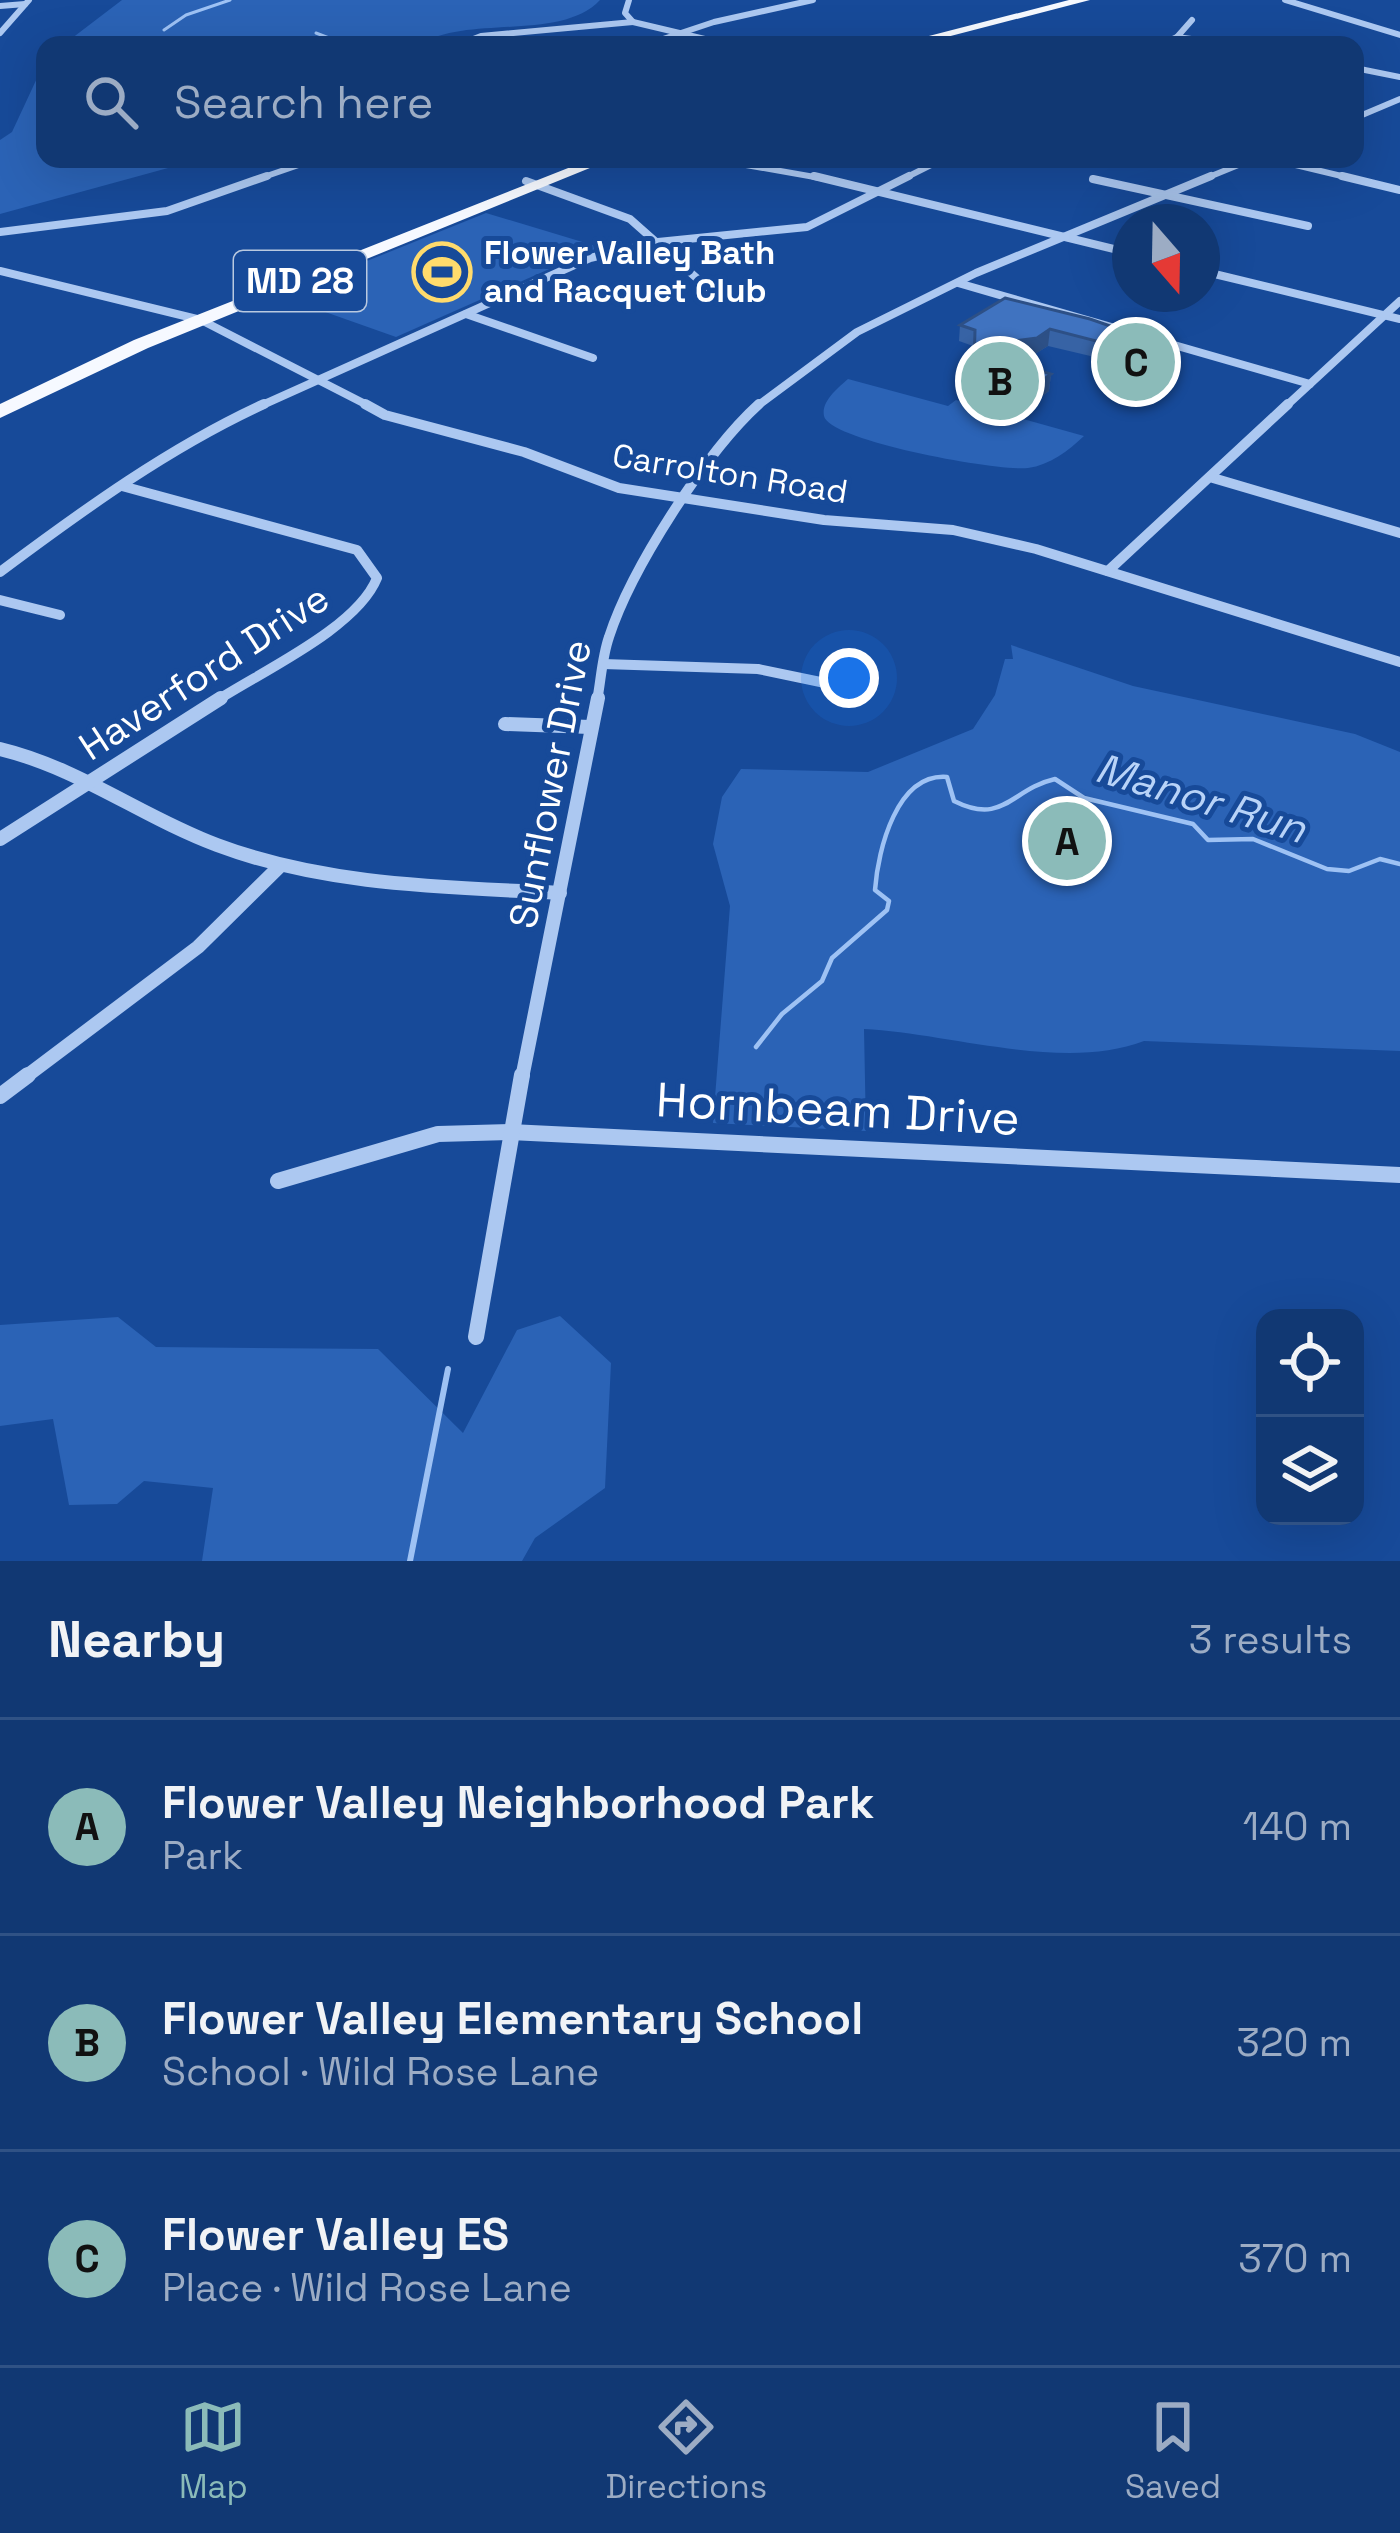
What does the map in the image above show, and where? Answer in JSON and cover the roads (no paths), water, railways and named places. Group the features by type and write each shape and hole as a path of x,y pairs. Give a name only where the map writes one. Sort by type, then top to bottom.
{"main road":[{"path":"937,36 1084,0"},
{"path":"962,36 1108,0"},
{"name":"MD 28","path":"0,412 193,317 563,168"},
{"name":"MD 28","path":"0,397 472,202 577,168"},
{"path":"441,203 472,202"}],"street":[{"path":"629,0 625,13 633,22"},
{"path":"671,36 777,4 814,0"},
{"path":"1285,0 1400,35"},
{"path":"0,6 27,2"},
{"path":"0,33 27,2"},
{"path":"1178,36 1192,20"},
{"path":"480,36 633,22 692,36"},
{"path":"1364,70 1400,77"},
{"path":"1364,114 1400,99"},
{"path":"0,232 167,211 290,168"},
{"path":"784,168 1112,248"},
{"path":"0,572 122,486 223,423 590,258 658,242 807,227 927,168"},
{"name":"Sunflower Drive","path":"476,1337 510,1132 609,636 684,498 731,433 784,382 885,315 1230,168"},
{"path":"1308,168 1400,190"},
{"path":"1094,178 1308,226"},
{"path":"533,183 631,219 710,289"},
{"name":"Carrolton Road","path":"0,272 193,317 386,415 524,452 620,488 824,520 953,530 1108,571 1400,662"},
{"path":"1220,275 1400,319"},
{"path":"957,282 1310,383"},
{"path":"1108,571 1400,301"},
{"path":"465,314 592,358"},
{"path":"1213,478 1400,533"},
{"name":"Haverford Drive","path":"0,839 341,621 368,600 377,578 357,550 122,486"},
{"path":"0,600 59,615"},
{"path":"603,664 758,669 830,685"},
{"path":"505,724 590,727"},
{"path":"0,749 39,759 215,845 280,866 386,884 560,893"},
{"path":"0,1096 197,946 280,866"},
{"name":"Hornbeam Drive","path":"278,1181 438,1134 510,1132 1400,1174"}],"waterway":[{"path":"164,30 186,15 230,0"},
{"path":"316,33 324,36"},
{"name":"Manor Run","path":"756,1047 782,1014 822,981 832,958 887,910 889,901 875,890 886,835 903,800 930,779 947,777 954,801 985,810 1055,779 1084,798 1193,824 1208,840 1253,839 1327,869 1349,871 1380,859 1400,864"},
{"name":"Manor Run","path":"410,1561 448,1369"}],"place":[{"name":"Flower Valley Bath and Racquet Club","path":"442,272"},
{"name":"Flower Valley ES","path":"1136,362"},
{"name":"Flower Valley Elementary School","path":"1000,381"},
{"name":"Flower Valley Neighborhood Park","path":"1067,841"}]}
